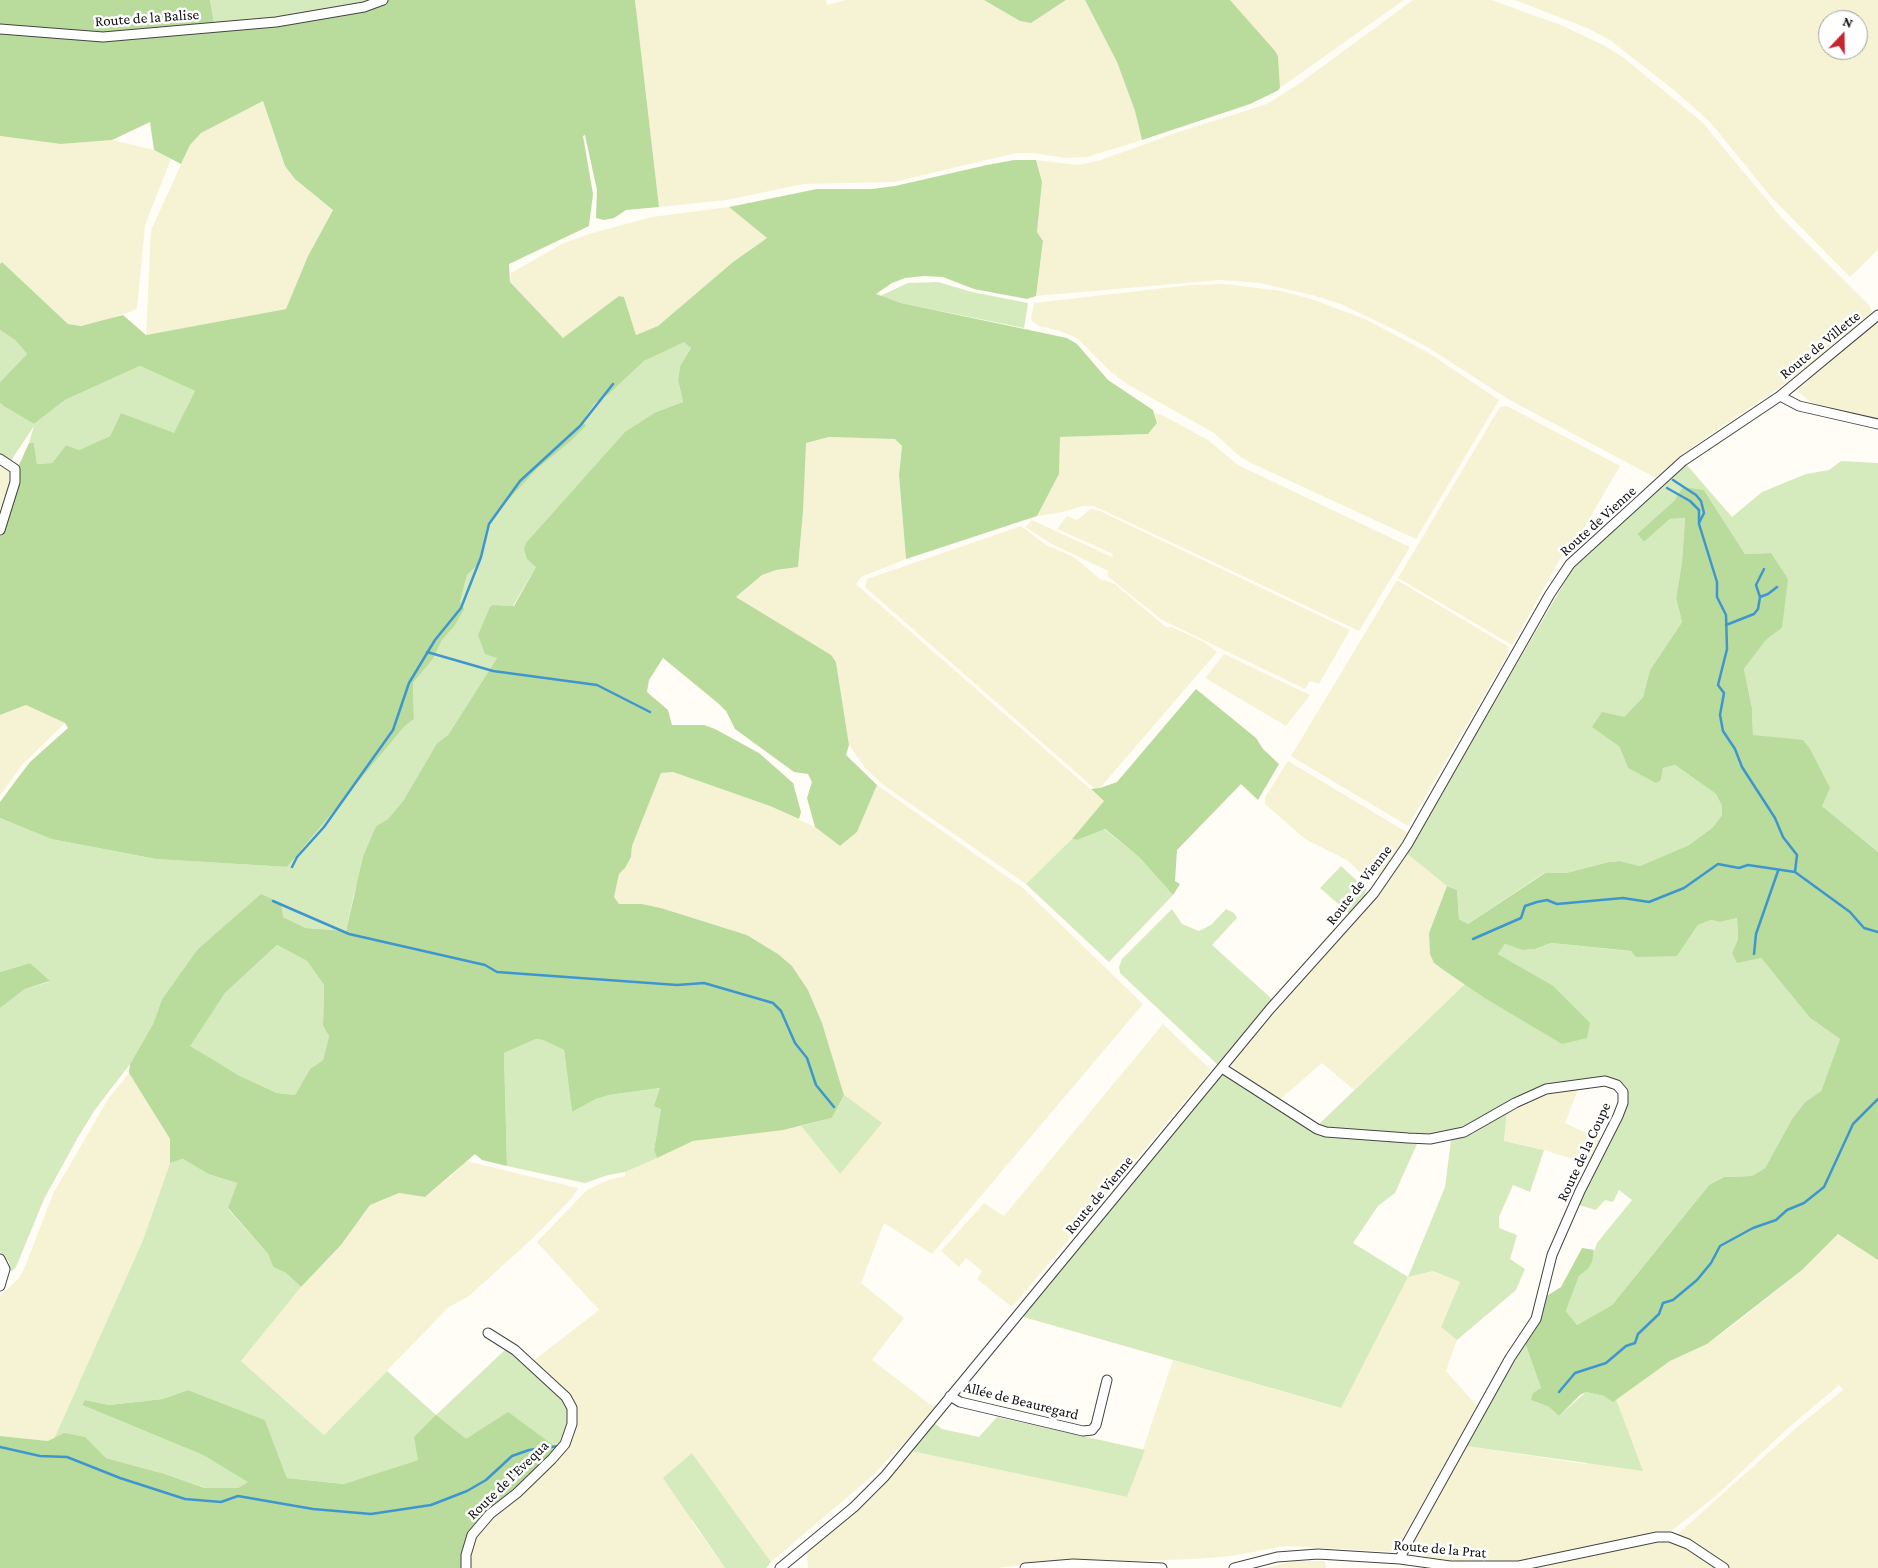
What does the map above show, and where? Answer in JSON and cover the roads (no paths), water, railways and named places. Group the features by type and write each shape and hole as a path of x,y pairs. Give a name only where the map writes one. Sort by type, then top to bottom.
{"street":[{"name":"Route de la Balise","path":"0,29 103,38 276,22 356,8 383,0"},
{"name":"Route de Villette","path":"1780,396 1878,315"},
{"path":"1780,396 1800,406 1878,424"},
{"name":"Route de Vienne","path":"780,1568 874,1488 1222,1068 1385,879 1422,820 1550,594 1570,564 1683,461 1780,396"},
{"path":"0,459 15,469 12,498 0,530"},
{"name":"Route de la Coupe","path":"1222,1068 1317,1129 1326,1132 1408,1138 1430,1139 1464,1132 1516,1103 1546,1089 1605,1081 1617,1084 1623,1092 1623,1103 1618,1116 1580,1191 1552,1255 1536,1318 1510,1358 1400,1559"},
{"path":"0,1259 5,1269 0,1286"},
{"name":"Route de l'Evequa","path":"466,1568 466,1555 472,1535 490,1514 517,1493 552,1459 564,1444 572,1424 572,1408 566,1397 515,1350 488,1333"},
{"name":"Allée de Beauregard","path":"950,1396 960,1402 1083,1431 1092,1430 1096,1425 1107,1380"},
{"name":"Route de la Prat","path":"1234,1568 1277,1557 1310,1554 1400,1559 1450,1566 1519,1566 1657,1537 1670,1537 1688,1544 1724,1568"},
{"path":"1025,1568 1054,1564 1162,1568"}],"waterway":[{"path":"292,867 297,857 324,827 393,730 409,683 435,640 461,608 481,557 489,524 520,481 580,426 613,384"},
{"path":"1673,480 1696,495 1701,501 1704,513 1699,523"},
{"path":"1667,488 1690,501 1699,510 1699,524 1717,582 1717,597 1726,615 1727,649 1718,685 1724,693 1720,715 1723,731 1735,749 1742,767 1775,818 1783,837 1797,855 1795,872"},
{"path":"1760,597 1756,585 1764,569"},
{"path":"1726,625 1754,614 1758,609 1760,597 1777,587"},
{"path":"427,652 493,671 597,685 650,712"},
{"path":"1473,939 1521,918 1525,906 1537,902 1547,900 1557,904 1623,898 1649,902 1684,888 1718,864 1739,868 1748,865 1795,872 1850,912 1864,928 1878,932"},
{"path":"1754,954 1756,934 1778,871"},
{"path":"273,901 349,934 485,965 497,972 677,985 704,983 773,1003 781,1011 795,1043 807,1058 816,1085 834,1107"},
{"path":"1559,1392 1575,1373 1606,1363 1626,1346 1635,1343 1638,1334 1659,1314 1663,1303 1673,1300 1697,1280 1711,1263 1720,1246 1753,1228 1776,1220 1787,1210 1804,1203 1824,1187 1853,1124 1878,1099"},
{"path":"0,1447 40,1456 67,1457 120,1478 185,1499 221,1502 238,1496 313,1509 371,1514 431,1505 467,1491 486,1480 512,1456 529,1450 559,1446"}]}
